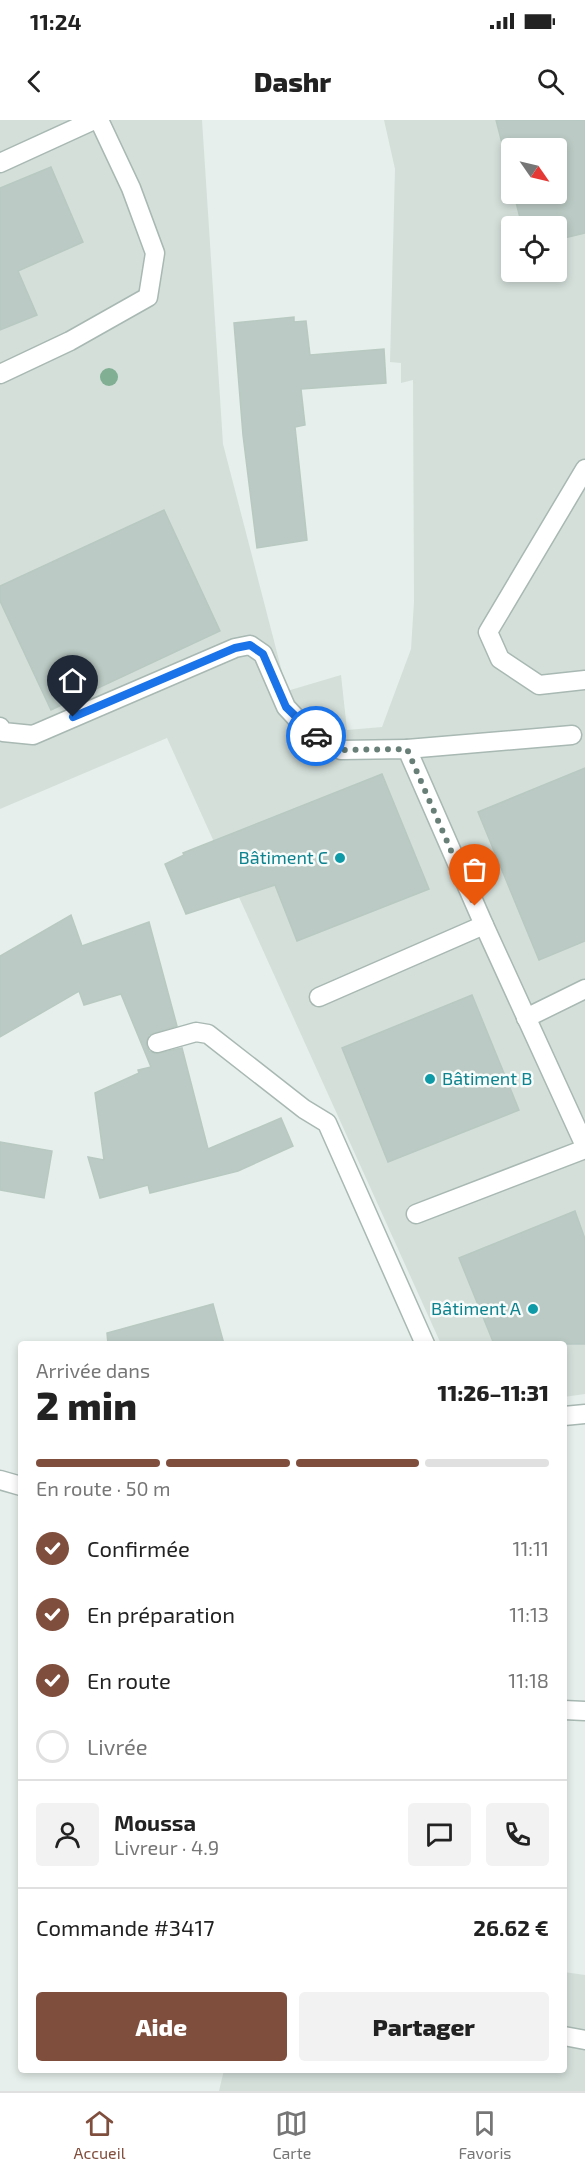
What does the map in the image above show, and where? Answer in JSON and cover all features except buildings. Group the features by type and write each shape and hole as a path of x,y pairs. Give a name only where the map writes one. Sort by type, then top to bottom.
{"street":[{"path":"0,163 94,120"},
{"path":"0,374 70,340 148,297 155,253 131,188 99,120"},
{"path":"585,468 488,632 500,659 539,685 585,680"},
{"path":"0,727 3,732 33,735 235,648 250,645 263,654 286,707 311,734 341,750 407,749 572,735"},
{"path":"407,749 585,1148 416,1214"},
{"path":"319,996 484,925"},
{"path":"526,1018 585,989"},
{"path":"157,1043 196,1032 208,1034 304,1109 327,1123 424,1341"},
{"path":"567,1416 585,1414"},
{"path":"0,1480 18,1485"},
{"path":"567,1710 585,1711"},
{"path":"567,2037 585,2040"}],"shaded area":[{"path":"0,120 202,120 223,444 287,691 341,675 347,730 382,727 411,649 414,602 413,380 401,383 401,363 390,362 395,169 384,120 585,120 585,1394 567,1397 567,1341 440,1341 167,738 0,809"},
{"path":"567,1972 585,1975 585,2091 219,2091 223,2073 567,2073"}],"way so far":[{"path":"316,736 341,750 407,749 475,906"}],"place":[{"name":"Bâtiment C","path":"340,858"},
{"name":"Bâtiment B","path":"430,1079"},
{"name":"Bâtiment A","path":"533,1309"}],"route":[{"path":"73,717 235,648 250,645 263,654 286,707 311,734 316,736"}]}
